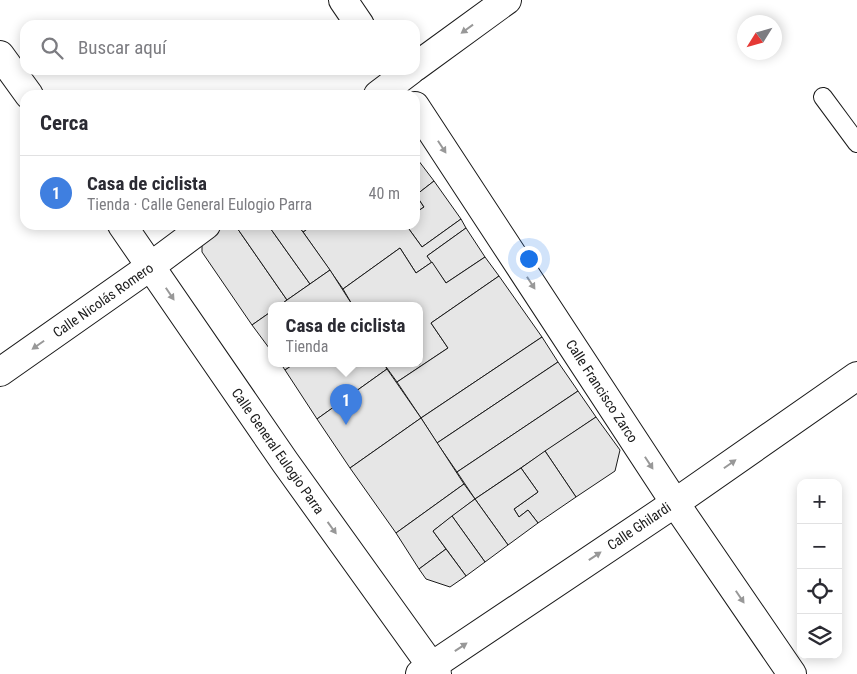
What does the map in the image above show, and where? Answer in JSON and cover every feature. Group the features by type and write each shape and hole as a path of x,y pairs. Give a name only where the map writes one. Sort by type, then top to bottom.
{"street":[{"path":"343,0 357,20"},
{"path":"420,64 507,0"},
{"path":"0,55 25,90"},
{"name":"Calle Francisco Zarco","path":"420,114 675,502 792,674"},
{"name":"Calle General Eulogio Parra","path":"126,230 429,671"},
{"name":"Calle Nicolás Romero","path":"0,372 199,230"},
{"name":"Calle Ghilardi","path":"429,671 857,376"}],"lane":[{"path":"823,97 857,143"}],"building":[{"path":"420,163 434,181 420,192"},
{"path":"434,181 461,219 422,247 410,230 420,230 420,210 424,207 420,201 420,192"},
{"path":"420,201 424,207 420,210"},
{"path":"461,219 466,228 427,256 432,262 416,273 400,248 343,289 303,232 306,230 410,230 422,247"},
{"path":"466,228 485,257 446,283 427,256"},
{"path":"238,230 287,300 284,302 268,302 268,314 252,325 202,252 202,231"},
{"path":"238,230 272,230 310,284 287,300"},
{"path":"272,230 302,230 330,270 310,284"},
{"path":"400,248 416,273 432,262 446,283 485,257 499,276 431,323 448,348 423,365 423,302 351,302 343,289"},
{"path":"330,270 350,302 284,302"},
{"path":"499,276 542,337 421,418 397,382 420,367 423,367 423,365 448,348 431,323"},
{"path":"268,314 268,347 252,325"},
{"path":"542,337 558,362 437,443 421,418"},
{"path":"558,362 578,391 457,472 437,443"},
{"path":"290,367 386,367 387,369 317,419 285,370"},
{"path":"386,367 420,367 397,382"},
{"path":"387,369 421,418 350,468 317,419"},
{"path":"578,391 596,417 475,499 457,472"},
{"path":"596,417 620,450 615,471 576,497 545,451"},
{"path":"421,418 464,484 396,533 350,468"},
{"path":"545,451 576,497 538,523 528,510 519,517 514,509 538,492 521,468"},
{"path":"521,468 538,492 514,509 519,517 528,510 538,523 508,545 475,499"},
{"path":"464,484 475,499 433,531 446,549 419,569 396,533"},
{"path":"475,499 508,545 485,562 452,516"},
{"path":"452,516 485,562 466,576 433,531"},
{"path":"446,549 466,576 450,587 426,579 419,569"}],"place":[{"name":"Casa de ciclista","path":"346,425"}]}
